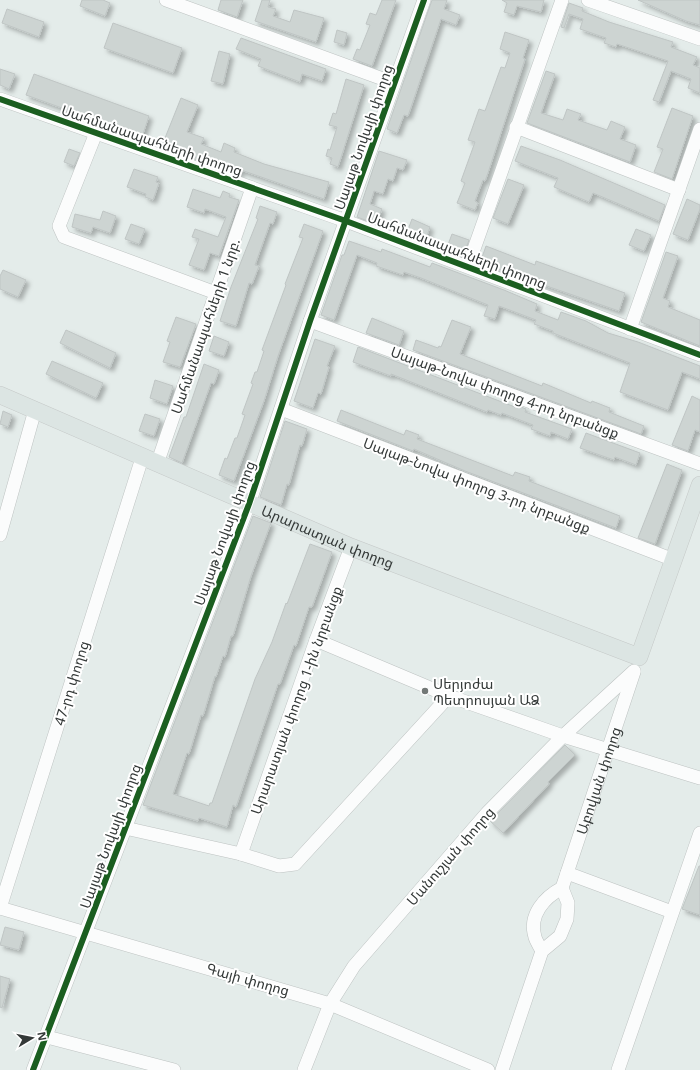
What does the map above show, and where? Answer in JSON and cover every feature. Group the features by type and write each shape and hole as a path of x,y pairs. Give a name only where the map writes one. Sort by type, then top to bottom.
{"main road":[{"name":"Արարատյան փողոց","path":"0,395 249,504 636,664"},
{"name":"Աբովյան փողոց","path":"636,664 700,485"}],"street":[{"path":"166,0 394,83"},
{"name":"Սայաթ Նովայի փողոց","path":"34,1070 249,504 310,321 424,0"},
{"path":"468,266 562,0"},
{"path":"588,0 700,39"},
{"name":"Սահմանապահների փողոց","path":"0,99 346,221 700,355"},
{"path":"516,127 679,190"},
{"path":"630,329 700,129"},
{"path":"96,133 60,226 64,237 216,293"},
{"name":"Սահմանապահների 1 նրբ.","path":"149,461 216,293 252,188"},
{"name":"Սայաթ-Նովա փողոց 4-րդ նրբանցք","path":"310,321 700,464"},
{"name":"Սայաթ-Նովա փողոց 3-րդ նրբանցք","path":"281,409 674,560"},
{"path":"0,535 35,410"},
{"name":"47-րդ փողոց","path":"0,908 149,461"},
{"name":"Արարատյան փողոց 1-ին նրբանցք","path":"241,854 316,640 351,547"},
{"path":"316,640 449,696 563,736 700,778"},
{"name":"Մանուշյան փողոց","path":"304,1070 330,1004 359,960 487,814 636,664"},
{"name":"Աբովյան փողոց","path":"562,888 609,750 636,664"},
{"path":"125,828 241,854 279,866 295,864 449,696"},
{"path":"618,1070 700,833"},
{"path":"567,873 672,912"},
{"path":"502,1070 542,951 560,936 567,919 568,903 562,888 550,894 540,905 534,921 534,936 542,951"},
{"name":"Գայի փողոց","path":"0,908 87,932 330,1004 488,1070"},
{"path":"47,1037 174,1070"}],"building":[{"path":"82,0 103,0 110,3 105,16 80,6"},
{"path":"221,0 243,0 237,17 218,10"},
{"path":"262,0 270,0 268,7 276,9 273,16 290,22 294,10 324,18 316,42 255,21"},
{"path":"382,0 396,0 372,66 353,59 357,49 360,50 370,25 366,24 370,13 376,15"},
{"path":"432,0 447,0 444,9 460,15 456,25 441,19 408,116 404,115 397,133 387,129"},
{"path":"502,0 544,0 541,12 517,6 514,15 504,12 507,3"},
{"path":"638,0 700,0 700,25 686,21"},
{"path":"569,3 583,8 582,11 609,22 673,42 671,47 697,57 693,65 700,68 700,93 688,88 691,79 671,71 659,102 653,100 668,61 617,44 616,47 604,43 606,38 580,29 583,19 569,14 564,28 561,27"},
{"path":"7,9 44,22 39,37 2,23"},
{"path":"113,23 182,48 173,73 104,48"},
{"path":"337,30 347,33 344,45 334,42"},
{"path":"505,32 529,40 523,58 525,59 488,173 485,181 483,180 475,201 478,203 475,210 457,203 465,183 461,181 475,142 468,140 479,109 485,111 501,67 505,68 510,53 500,49"},
{"path":"241,38 326,69 322,81 302,74 300,82 258,66 261,59 236,49"},
{"path":"219,51 230,54 223,84 211,81"},
{"path":"0,69 15,74 9,89 0,85"},
{"path":"546,71 555,74 541,113 563,120 567,109 581,114 578,120 607,130 611,121 625,127 620,139 636,145 630,162 527,123"},
{"path":"34,74 149,116 142,137 26,95"},
{"path":"346,79 364,85 338,167 330,164 332,158 326,156 328,149 330,150 337,127 329,125 333,113 336,114"},
{"path":"181,98 198,105 187,132 204,138 201,144 221,152 224,143 235,148 234,152 264,164 329,182 324,199 241,170 239,175 229,171 231,166 211,158 209,164 163,143"},
{"path":"672,108 693,116 672,179 654,172 663,149 657,147"},
{"path":"521,146 560,160 665,205 659,221 593,193 589,202 554,187 558,178 515,161"},
{"path":"69,149 80,153 74,166 64,162"},
{"path":"379,151 407,160 403,170 397,168 393,181 388,179 383,194 374,191 370,204 382,209 376,224 357,217"},
{"path":"134,169 158,177 156,182 159,183 153,200 145,197 146,194 127,187"},
{"path":"508,179 524,185 508,224 493,218"},
{"path":"193,189 220,198 223,191 230,194 229,197 239,200 219,256 210,253 204,270 189,265 199,239 192,237 195,229 218,237 226,217 205,209 204,213 187,207"},
{"path":"687,199 700,205 700,209 688,240 673,234"},
{"path":"260,206 277,212 273,224 270,223 255,265 259,266 252,284 249,283 236,326 220,321 231,287 258,219 256,218"},
{"path":"103,211 116,216 110,233 93,227 91,233 72,227 75,214 100,220"},
{"path":"412,219 430,227 425,242 406,235"},
{"path":"131,224 145,229 139,244 125,239"},
{"path":"304,224 323,231 278,356 264,401 234,481 219,475 225,458 227,459 235,438 237,438 245,415 242,414 253,384 251,383 255,372 257,372 264,351 262,350 303,238 299,237"},
{"path":"636,229 651,235 644,251 629,245"},
{"path":"452,234 469,240 463,257 446,250"},
{"path":"349,241 381,252 382,249 430,267 432,263 504,290 537,304 535,311 558,320 561,312 586,321 608,333 638,342 700,366 700,379 682,372 668,410 620,392 630,363 553,333 553,331 534,324 536,320 499,306 495,319 484,316 488,305 404,272 403,275 376,266 377,263 357,255 334,320 321,315 342,255 344,255"},
{"path":"486,246 535,265 536,261 625,293 619,311 480,263"},
{"path":"666,252 678,256 663,298 670,301 668,307 700,320 700,346 641,322"},
{"path":"3,270 26,280 18,297 0,289 0,276"},
{"path":"176,317 196,324 180,367 163,362 170,342 167,341"},
{"path":"372,318 404,331 399,345 366,333"},
{"path":"452,320 471,327 460,354 542,386 543,383 591,403 592,401 610,408 609,412 644,426 641,434 413,350 416,340 438,348 439,346 441,347"},
{"path":"66,330 116,353 110,368 60,343"},
{"path":"214,336 229,342 224,356 209,351"},
{"path":"315,339 335,346 327,366 329,367 321,394 318,393 313,408 294,401"},
{"path":"358,347 515,407 516,405 526,409 525,412 572,429 568,439 551,432 550,436 531,429 533,425 502,413 501,415 488,410 487,412 391,374 391,376 353,362"},
{"path":"52,361 103,383 96,398 46,374"},
{"path":"204,364 219,370 214,384 211,383 182,463 169,457 184,417 186,417"},
{"path":"155,380 173,386 167,404 150,398"},
{"path":"692,396 700,400 700,432 695,430 688,451 672,445"},
{"path":"341,410 404,435 406,430 419,435 417,439 513,476 515,472 530,477 529,481 620,516 616,528 465,471 414,449 413,451 337,421"},
{"path":"3,411 12,415 8,427 0,424"},
{"path":"145,414 160,419 154,436 139,431"},
{"path":"285,421 307,429 302,446 300,445 289,485 287,484 281,505 260,497"},
{"path":"586,433 640,453 636,465 615,457 614,460 580,448"},
{"path":"667,464 682,470 655,544 638,538"},
{"path":"253,516 271,523 251,576 233,636 231,636 225,657 223,656 216,677 215,676 203,716 201,715 189,754 187,753 173,794 209,806 210,803 212,803 255,679 272,642 310,544 332,552 312,607 309,607 296,646 294,645 280,684 278,684 236,807 233,805 227,827 199,818 198,821 143,805"},
{"path":"565,745 575,755 548,782 549,784 503,833 490,821"},
{"path":"700,866 700,915 682,909"},
{"path":"5,927 24,932 19,950 0,945"},
{"path":"0,976 10,979 2,1008 0,1007"}],"cycle path":[{"path":"33,1070 249,504 310,321 424,0"},
{"path":"0,99 346,221 700,355"}],"place":[{"name":"Սերյոժա Պետրոսյան ԱՁ","path":"425,691"}]}
